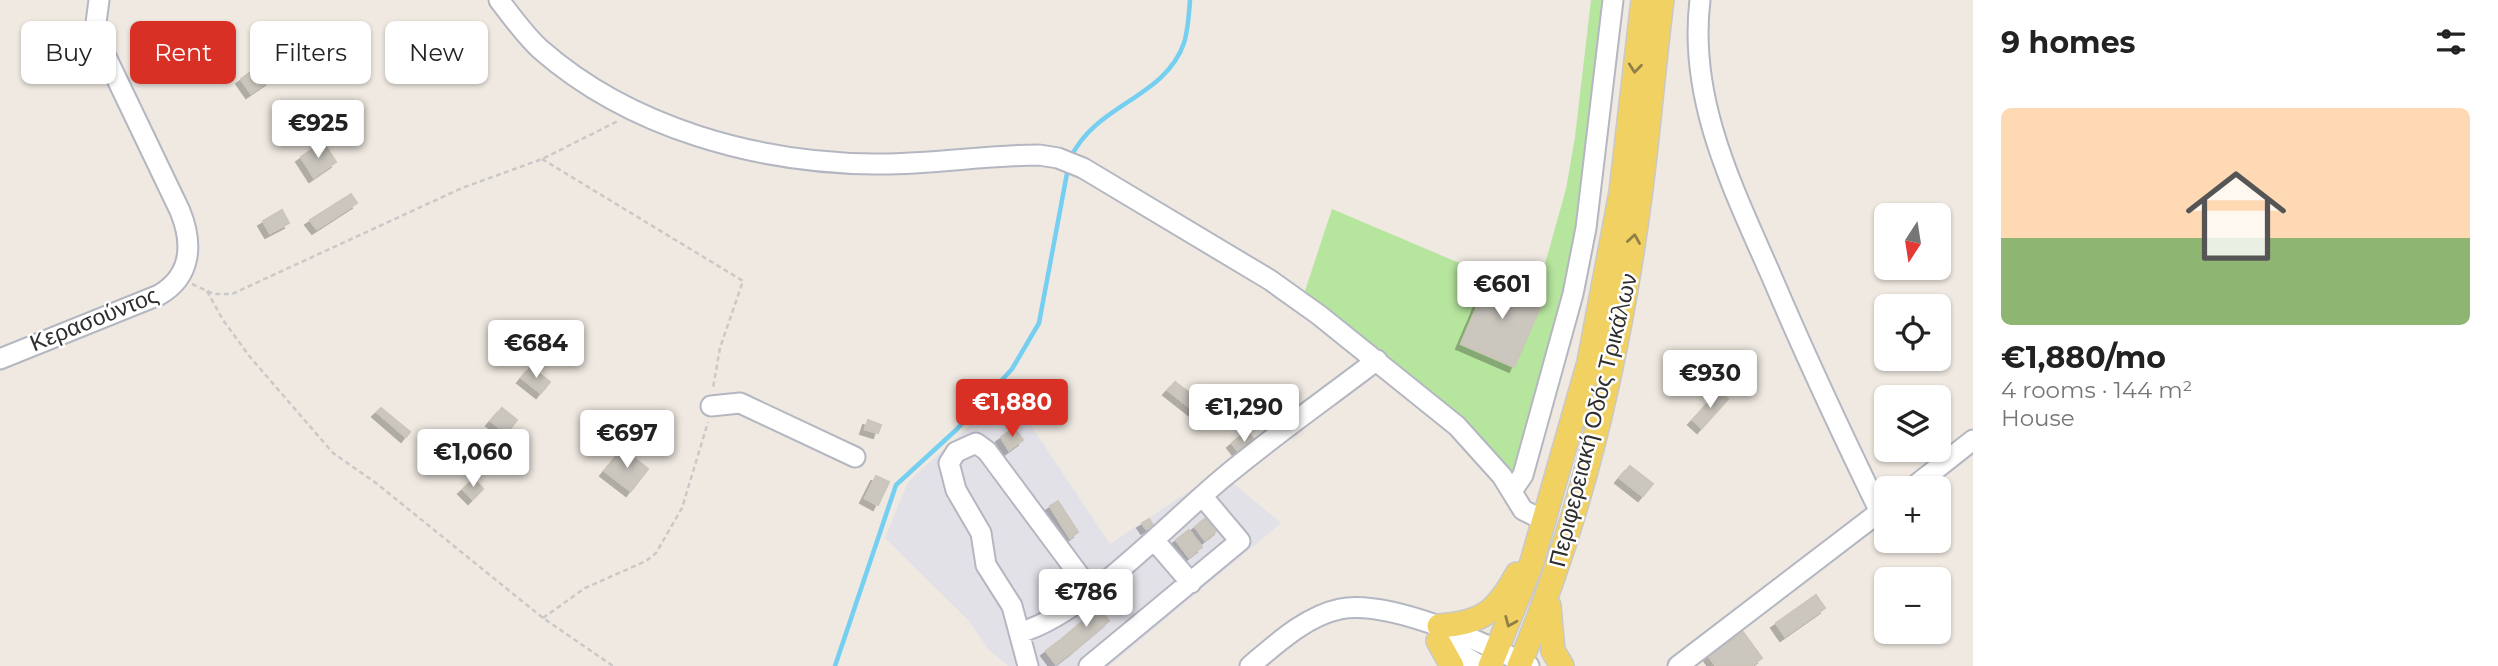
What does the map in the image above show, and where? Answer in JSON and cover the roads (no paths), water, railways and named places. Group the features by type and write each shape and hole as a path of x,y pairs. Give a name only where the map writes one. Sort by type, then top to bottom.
{"main road":[{"name":"Περιφερειακή Οδός Τρικάλων","path":"1490,661 1520,599 1583,390 1601,308 1621,192 1643,0"},
{"name":"Περιφερειακή Οδός Τρικάλων","path":"1523,665 1583,480 1623,307 1639,209 1662,0"},
{"path":"1452,666 1439,633 1492,611 1508,590 1543,526"},
{"path":"1549,591 1549,634 1553,651 1562,666"}],"street":[{"name":"Κερασούντος","path":"0,359 167,290 180,276 190,249 186,228 140,125 106,63 96,32 100,0"},
{"path":"499,0 527,35 554,60 598,90 638,111 715,141 796,160 884,164 1024,155 1058,158 1083,168 1278,286 1377,360 1457,426 1485,454 1523,510 1543,526"},
{"path":"1511,491 1523,475 1573,295 1592,195 1613,0"},
{"path":"1700,0 1698,65 1715,142 1792,325 1874,492"},
{"path":"1021,632 1038,627 1091,591 1233,470 1377,360"},
{"path":"711,405 740,403 855,457"},
{"path":"1927,476 1973,440"},
{"path":"1028,666 1012,606 986,565 981,533 956,490 949,463 956,452 976,443 987,451 1091,591"},
{"path":"1089,666 1240,541 1203,497"},
{"path":"1678,666 1874,517"},
{"path":"1154,540 1191,583"},
{"path":"1250,666 1303,625 1341,609 1376,609 1411,619 1490,661 1523,665"}],"waterway":[{"path":"1071,157 1082,139 1097,125 1162,77 1175,62 1184,43 1190,0"},
{"path":"835,666 896,485 956,430 1012,369 1039,323 1068,168"}]}
